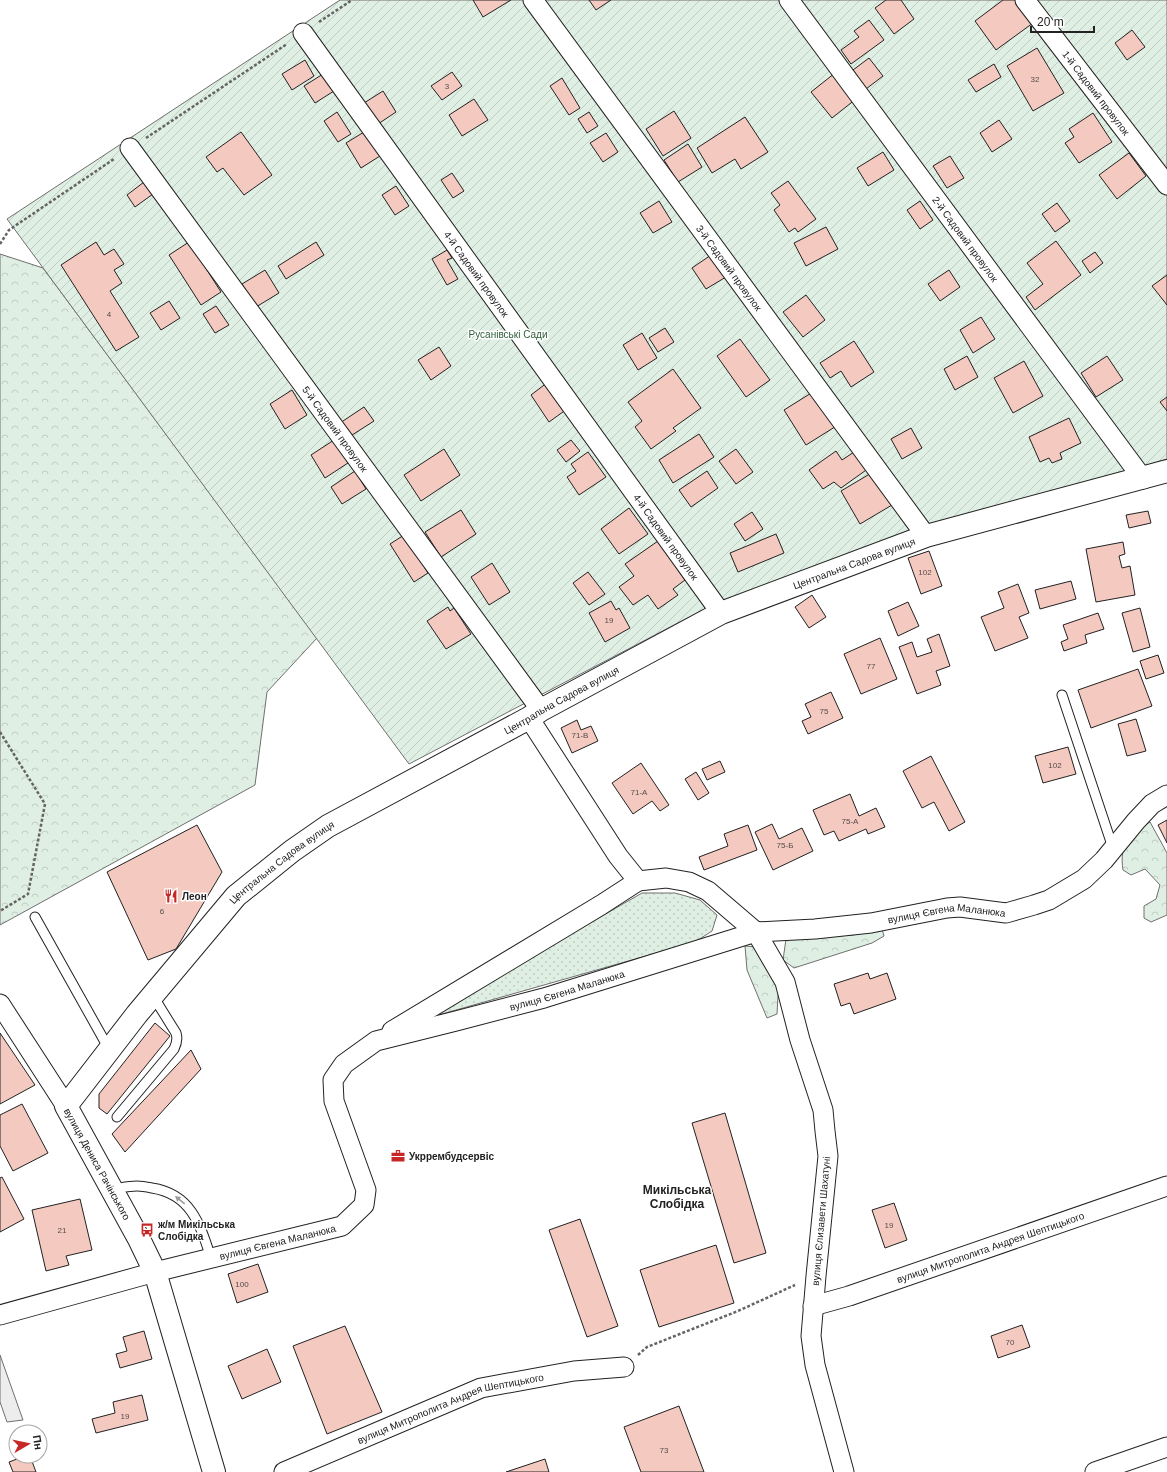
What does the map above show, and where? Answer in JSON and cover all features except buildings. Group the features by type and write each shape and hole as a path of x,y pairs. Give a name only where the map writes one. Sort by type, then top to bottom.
{"main road":[{"name":"Центральна Садова вулиця","path":"66,1106 109,1050 236,896 292,851 328,826 721,613 926,536 1167,471"},
{"name":"вулиця Дениса Рачінського","path":"66,1106 139,1239 154,1272 214,1472"}],"street":[{"name":"3-й Садовий провулок","path":"533,0 926,536"},
{"name":"2-й Садовий провулок","path":"789,0 1143,478"},
{"name":"1-й Садовий провулок","path":"1025,0 1167,185"},
{"name":"4-й Садовий провулок","path":"303,33 721,613"},
{"name":"5-й Садовий провулок","path":"130,148 535,714"},
{"path":"535,714 618,856 638,881"},
{"name":"вулиця Євгена Маланюка","path":"376,1040 544,998 756,932 815,929 871,923 947,908 960,907 1006,913 1017,911 1049,900 1084,879 1104,860 1152,804 1167,795"},
{"name":"вулиця Євгена Маланюка","path":"0,1315 154,1272 342,1226 364,1205 366,1190 334,1101 333,1080 344,1064 376,1040 601,905 638,881 666,878 689,882 708,891 756,932"},
{"name":"вулиця Єлизавети Шахатуні","path":"756,932 785,982 800,1040 823,1110 828,1156 811,1336 815,1365 844,1472"},
{"name":"вулиця Дениса Рачінського","path":"0,1004 66,1106"},
{"name":"вулиця Митрополита Андрея Шептицького","path":"813,1306 849,1296 1167,1186"},
{"name":"вулиця Митрополита Андрея Шептицького","path":"284,1472 481,1388 574,1371 624,1367"},
{"path":"1095,1472 1167,1447"}],"lane":[{"path":"1062,695 1113,848"},
{"path":"36,917 109,1050"},
{"path":"117,1117 177,1043 176,1033 153,996"},
{"path":"111,1189 138,1186 166,1190 182,1200 193,1214 204,1236 211,1258"}],"path":[{"path":"0,244 9,230 352,0"},
{"path":"0,732 45,804 28,894 0,911"},
{"path":"624,1367 648,1347 738,1311 816,1276"}],"green space":[{"name":"Русанівські Сади","path":"340,0 1167,0 1167,459 716,603 409,764 7,219"},
{"path":"0,254 43,268 317,638 267,692 255,785 0,925"},
{"path":"1150,822 1167,853 1167,915 1151,922 1144,918 1144,906 1156,899 1160,885 1145,869 1131,875 1123,870 1122,861 1124,847 1127,841 1136,831"},
{"path":"642,893 675,893 700,900 717,915 712,931 695,942 421,1020"},
{"path":"882,929 884,936 872,943 794,968 783,960 786,939 853,935"},
{"path":"745,946 756,947 781,981 777,1014 767,1018 747,970"}],"shaded area":[{"path":"0,1355 23,1420 7,1422 0,1402"}],"place":[{"name":"Леон","path":"171,896"},
{"name":"Укррембудсервіс","path":"398,1156"},
{"name":"ж/м Микільська Слобідка","path":"147,1230"}],"district":[{"name":"Микільська Слобідка","path":"677,1197"}]}
